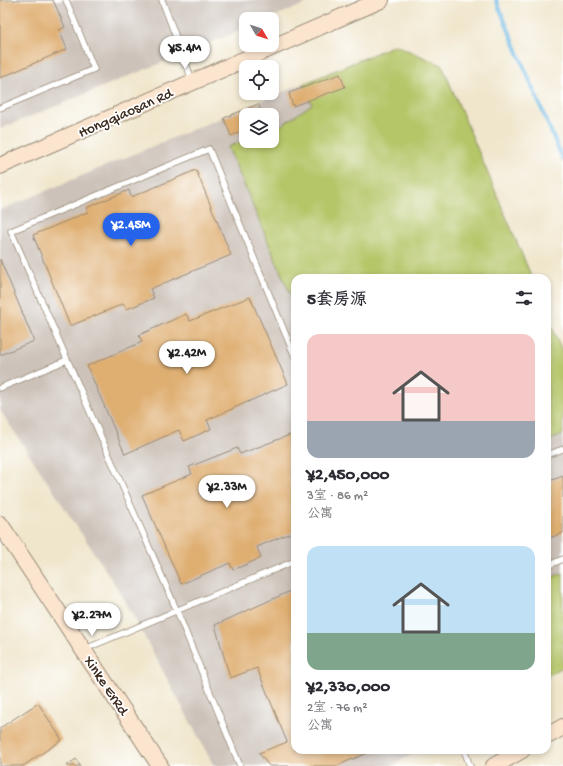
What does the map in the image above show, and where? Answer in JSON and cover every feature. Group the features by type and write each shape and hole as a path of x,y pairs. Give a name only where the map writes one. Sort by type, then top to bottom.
{"street":[{"name":"Hongqiaosan Rd","path":"0,166 381,0"},
{"name":"Xinke ErRd","path":"0,524 160,766"},
{"path":"551,734 563,727"},
{"path":"494,766 515,754"}],"lane":[{"path":"0,108 94,69 66,0"},
{"path":"162,0 193,82"},
{"path":"240,766 176,611 11,231 209,149 291,348"},
{"path":"0,388 67,360"},
{"path":"551,454 563,449"},
{"path":"551,564 563,559"},
{"path":"84,650 291,563"},
{"path":"466,754 470,766"}],"shaded area":[{"path":"0,0 315,0 279,15 279,12 239,12 239,31 0,129"},
{"path":"395,45 442,65 530,274 291,274 291,754 412,754 392,766 214,766 122,595 0,410 0,210 239,110 239,148 279,148 279,108 244,108 263,100 279,100 279,93"},
{"path":"551,324 563,353 563,667 551,674"}],"green space":[{"path":"395,45 442,65 530,274 291,274 291,297 228,147 239,143 239,148 279,148 279,126 312,104 303,84"},
{"path":"551,324 563,353 563,435 551,440"},
{"path":"563,573 563,667 551,674 551,578"}],"building":[{"path":"0,0 53,0 65,27 59,30 67,49 0,78"},
{"path":"340,74 345,87 293,106 289,93"},
{"path":"258,104 260,108 248,108"},
{"path":"239,112 239,133 231,136 224,118"},
{"path":"196,170 231,255 150,289 154,298 127,309 123,304 70,326 33,235 88,212 86,208 129,190 131,197"},
{"path":"0,259 34,341 0,355"},
{"path":"250,297 288,384 207,420 211,429 184,441 179,430 125,454 87,366 142,342 139,335 186,314 190,321"},
{"path":"291,435 291,533 257,547 261,558 233,570 230,563 181,584 142,495 192,474 189,467 237,448 240,454"},
{"path":"563,476 563,533 551,538 551,480"},
{"path":"291,591 291,754 365,754 336,766 269,766 259,753 287,742 257,668 230,678 215,625"},
{"path":"38,703 62,740 23,766 0,766 0,728"},
{"path":"76,759 80,766 66,766"}],"waterway":[{"path":"496,0 563,160"}]}
